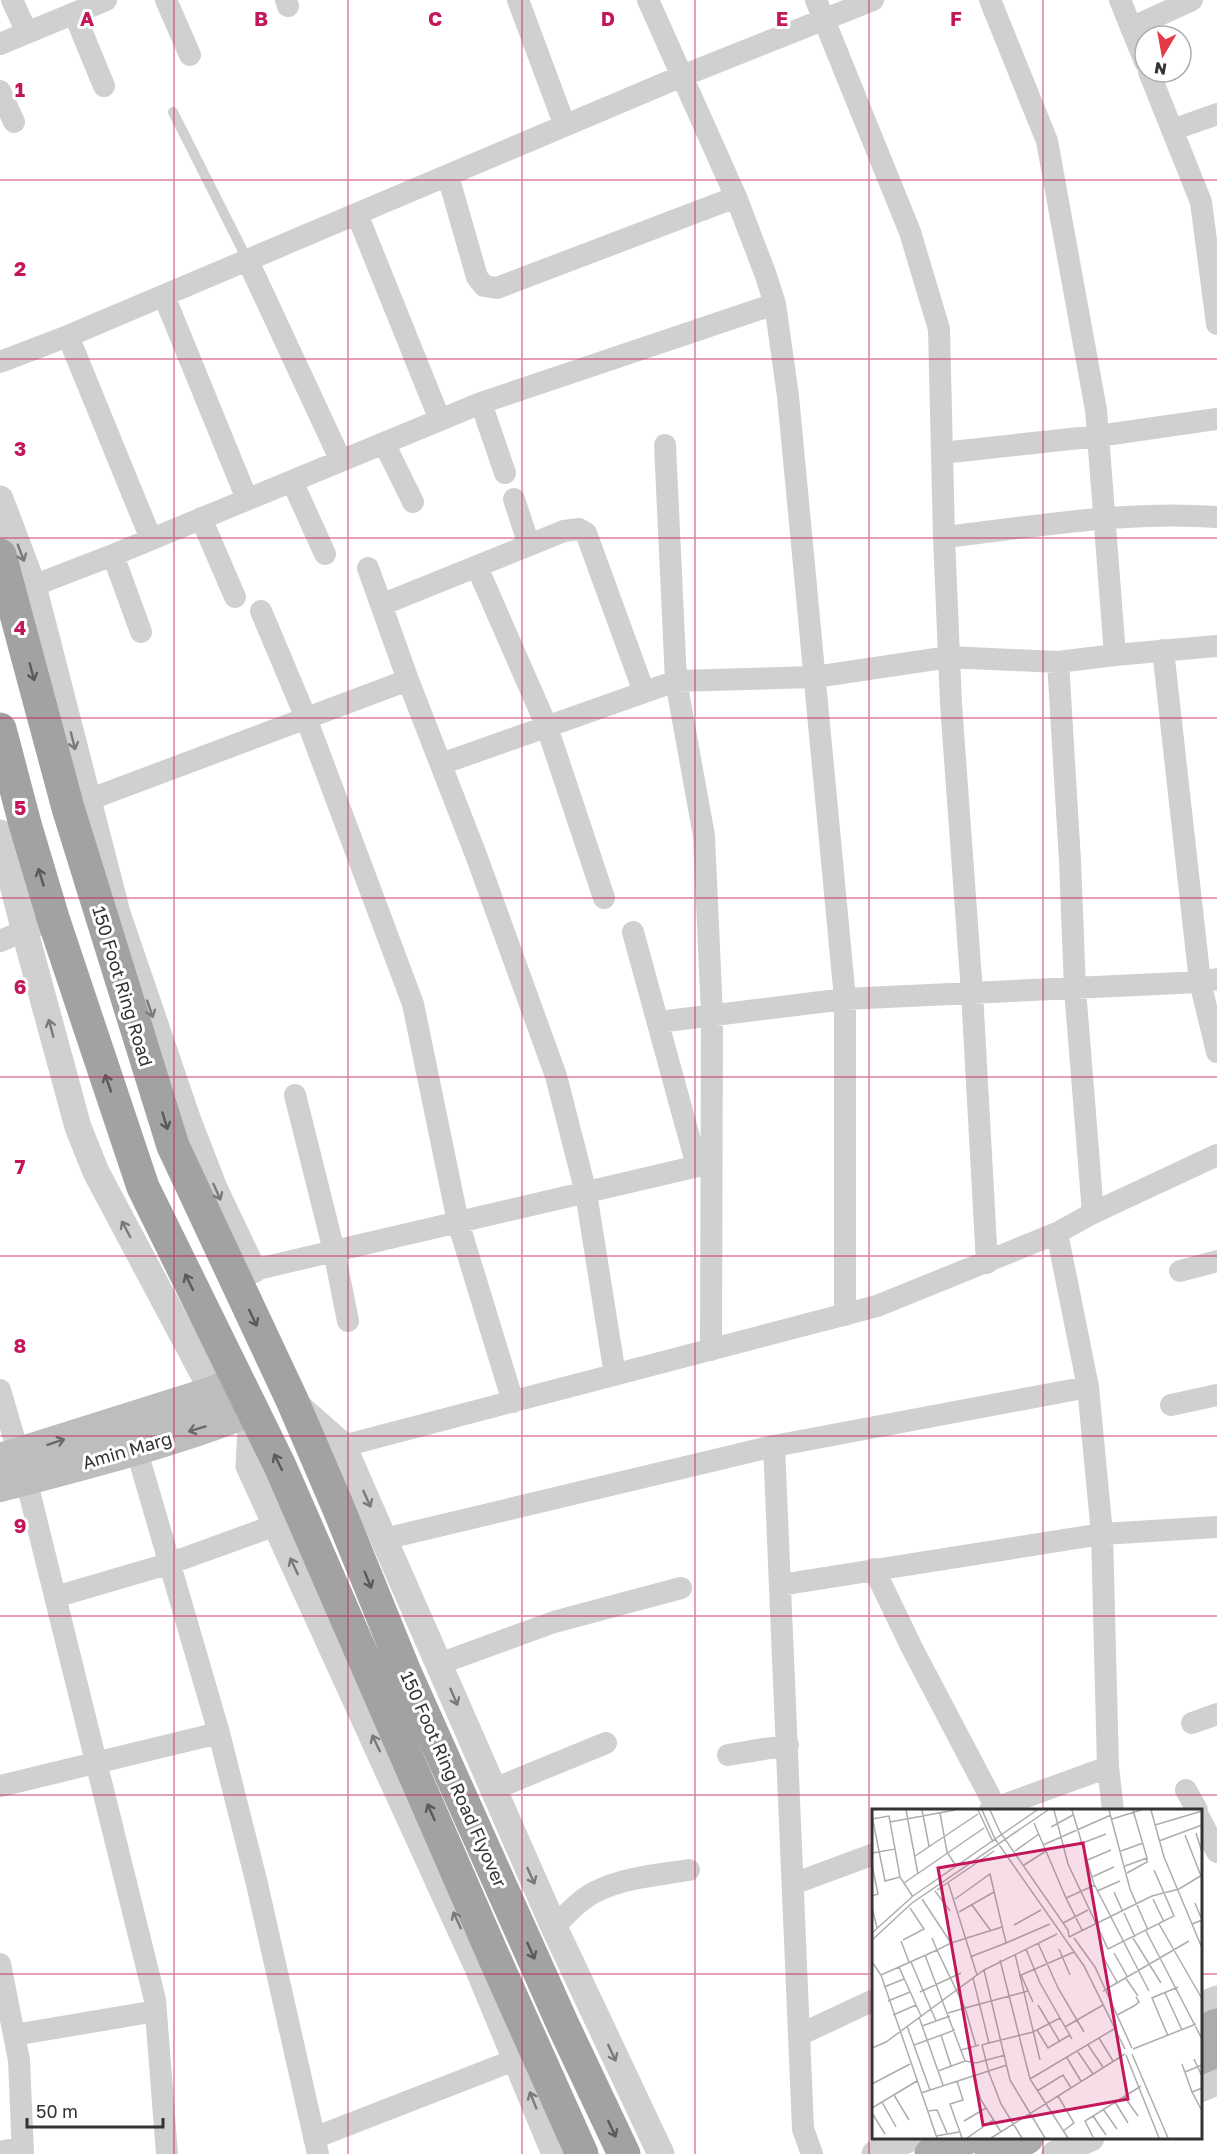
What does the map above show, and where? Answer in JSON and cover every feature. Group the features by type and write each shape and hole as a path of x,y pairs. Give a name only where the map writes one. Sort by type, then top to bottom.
{"highway":[{"name":"150 Foot Ring Road","path":"0,555 22,590 78,804 173,1146 243,1272 292,1401"},
{"path":"0,729 25,824 26,931 143,1187 225,1386 252,1410"},
{"name":"150 Foot Ring Road Flyover","path":"292,1401 405,1672 563,2025 624,2154"},
{"name":"150 Foot Ring Road Flyover","path":"252,1410 280,1466 289,1520 493,1955 582,2154"}],"main road":[{"name":"Amin Marg","path":"11,1470 225,1386"},
{"name":"Amin Marg","path":"11,1470 136,1448 252,1410"},
{"path":"1202,2031 1217,2025"},
{"path":"1202,2057 1217,2051"},
{"path":"931,2154 966,2139"},
{"path":"991,2154 1025,2139"}],"street":[{"path":"12,0 27,33"},
{"path":"0,44 106,0"},
{"path":"166,0 190,55"},
{"path":"518,0 565,126"},
{"path":"648,0 736,197 775,304 788,396 845,999 845,1315"},
{"path":"816,0 910,232 939,329 949,657 972,993 987,1263"},
{"path":"0,362 164,296 682,76 873,0"},
{"path":"990,0 1047,141 1096,410 1115,655"},
{"path":"1120,0 1133,33"},
{"path":"1131,28 1192,0"},
{"path":"74,13 104,86"},
{"path":"1154,84 1201,201 1217,324"},
{"path":"0,91 14,122"},
{"path":"1172,130 1217,114"},
{"path":"448,176 477,277 484,286 497,288 736,197"},
{"path":"357,214 440,420"},
{"path":"247,259 341,461"},
{"path":"164,296 247,499"},
{"path":"0,499 22,590 113,555 481,403 775,304"},
{"path":"68,336 151,539"},
{"path":"481,403 505,473"},
{"path":"942,453 1098,436 1217,419"},
{"path":"384,443 413,502"},
{"path":"665,445 676,681 704,836 711,1015 704,1165 711,1350"},
{"path":"292,481 325,554"},
{"path":"514,499 529,545"},
{"path":"944,537 1105,519 1185,515 1217,517"},
{"path":"201,518 235,597"},
{"path":"381,605 564,531 579,529 586,534 644,692"},
{"path":"113,555 141,632"},
{"path":"477,567 547,727 604,897"},
{"path":"368,568 556,1076 586,1192 615,1375"},
{"path":"261,611 306,718 413,1004 458,1222 513,1402"},
{"path":"441,764 676,681 815,677 949,657 1058,662 1217,646"},
{"path":"1163,650 1217,1052"},
{"path":"1058,662 1075,989 1093,1213"},
{"path":"78,804 408,680"},
{"path":"0,833 26,931"},
{"path":"633,932 658,1022 704,1165"},
{"path":"658,1022 845,999 1209,981"},
{"path":"295,1095 334,1251 348,1322"},
{"path":"343,1446 877,1306 1057,1233 1093,1213 1217,1155"},
{"path":"243,1272 704,1165"},
{"path":"1057,1233 1088,1387 1102,1534 1108,1767 1113,1809"},
{"path":"1180,1271 1217,1261"},
{"path":"384,1539 774,1446 1088,1387"},
{"path":"0,1390 11,1470 55,1596 155,2000 167,2154"},
{"path":"1171,1405 1217,1395"},
{"path":"292,1401 343,1446 554,1927 661,2154"},
{"path":"774,1446 803,2129 812,2154"},
{"path":"136,1448 219,1732 316,2146 517,2059"},
{"path":"55,1596 171,1563 289,1520 555,2154"},
{"path":"780,1585 1102,1534 1217,1527"},
{"path":"874,1569 993,1809 1108,1767"},
{"path":"439,1664 554,1622 681,1588"},
{"path":"1192,1723 1217,1714"},
{"path":"0,1786 219,1732"},
{"path":"494,1789 606,1743"},
{"path":"728,1755 788,1745"},
{"path":"1186,1790 1196,1809"},
{"path":"1202,1822 1217,1852"},
{"path":"793,1884 872,1854"},
{"path":"554,1927 579,1902 597,1891 637,1878 689,1870"},
{"path":"0,1964 4,2007 14,2035 19,2060 23,2150 0,2152"},
{"path":"1202,2005 1217,1999"},
{"path":"799,2036 872,2000"},
{"path":"14,2035 156,2011"},
{"path":"1202,2088 1217,2082"},
{"path":"875,2154 909,2139"}],"lane":[{"path":"173,112 247,259"}]}
